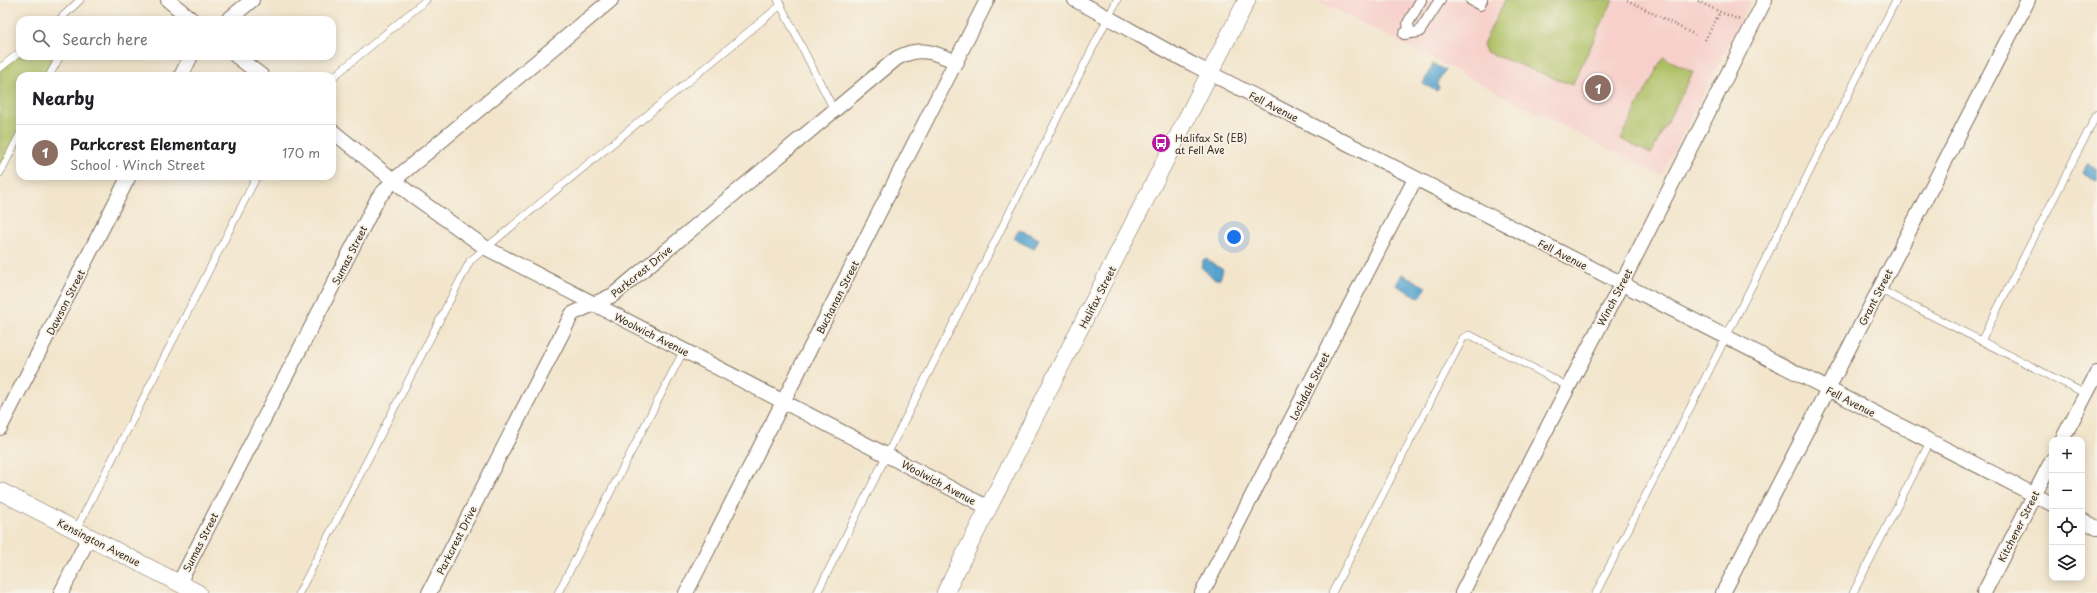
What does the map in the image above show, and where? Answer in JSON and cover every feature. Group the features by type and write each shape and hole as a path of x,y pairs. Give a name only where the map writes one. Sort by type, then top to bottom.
{"street":[{"path":"168,0 187,16"},
{"path":"233,16 252,0"},
{"name":"Sumas Street","path":"179,583 378,198 394,180 611,0"},
{"name":"Buchanan Street","path":"686,593 988,0"},
{"name":"Fell Avenue","path":"1075,0 1210,74 1622,283 2049,502"},
{"name":"Halifax Street","path":"945,593 1247,0"},
{"path":"1421,0 1408,23 1409,30 1404,34 1419,32 1440,0"},
{"path":"1471,0 1480,4 1482,0"},
{"name":"Winch Street","path":"1462,593 1567,386 1622,283 1765,0"},
{"name":"Grant Street","path":"1723,593 2028,0"},
{"name":"Parkcrest Drive","path":"429,593 572,314 595,305 613,295 897,58 910,52 922,50 957,62"},
{"path":"183,72 189,60"},
{"path":"241,60 257,72"},
{"name":"Woolwich Avenue","path":"336,134 394,180 486,248 783,403 888,455 989,508"},
{"name":"Lochdale Street","path":"1202,593 1415,179"},
{"name":"Dawson Street","path":"0,428 127,180"},
{"path":"2064,437 2097,373"},
{"name":"Kitchener Street","path":"1984,593 2049,466"},
{"name":"Kensington Avenue","path":"0,491 198,593"},
{"path":"2085,522 2097,528"},
{"path":"60,593 83,534"}],"lane":[{"path":"68,16 80,0"},
{"path":"336,75 426,0"},
{"path":"817,593 1117,0"},
{"path":"1596,593 1727,338 1813,161 1896,0"},
{"path":"299,593 470,261 779,2 834,110"},
{"path":"0,68 16,55"},
{"path":"51,72 58,60"},
{"path":"1981,341 2097,114"},
{"path":"0,173 16,142"},
{"path":"83,534 255,180"},
{"path":"1879,289 2086,394"},
{"path":"1332,593 1463,338 1469,335 1474,337 1567,386"},
{"path":"558,593 684,350"},
{"path":"1853,593 1930,442"}],"path":[{"path":"1627,0 1695,34"},
{"path":"1698,1 1720,12 1744,21"},
{"path":"1705,40 1720,12"}],"shaded area":[{"path":"1317,0 1751,0 1661,176"}],"green space":[{"path":"1505,0 1613,0 1572,85 1486,52 1483,44"},
{"path":"1663,57 1693,72 1651,154 1621,139"},
{"path":"16,58 16,60 58,60 51,72 16,72 16,142 0,173 0,68"}],"water":[{"path":"1433,64 1445,70 1437,84 1439,88 1437,91 1423,84"},
{"path":"2088,163 2097,168 2097,181 2082,173"},
{"path":"1019,229 1039,239 1034,249 1014,239"},
{"path":"1206,259 1223,270 1220,279 1214,279 1201,267 1203,260"},
{"path":"1402,274 1426,287 1420,298 1396,285"}],"place":[{"name":"Parkcrest Elementary","path":"1598,88"},
{"name":"Halifax St (EB) at Fell Ave","path":"1161,143"}]}
